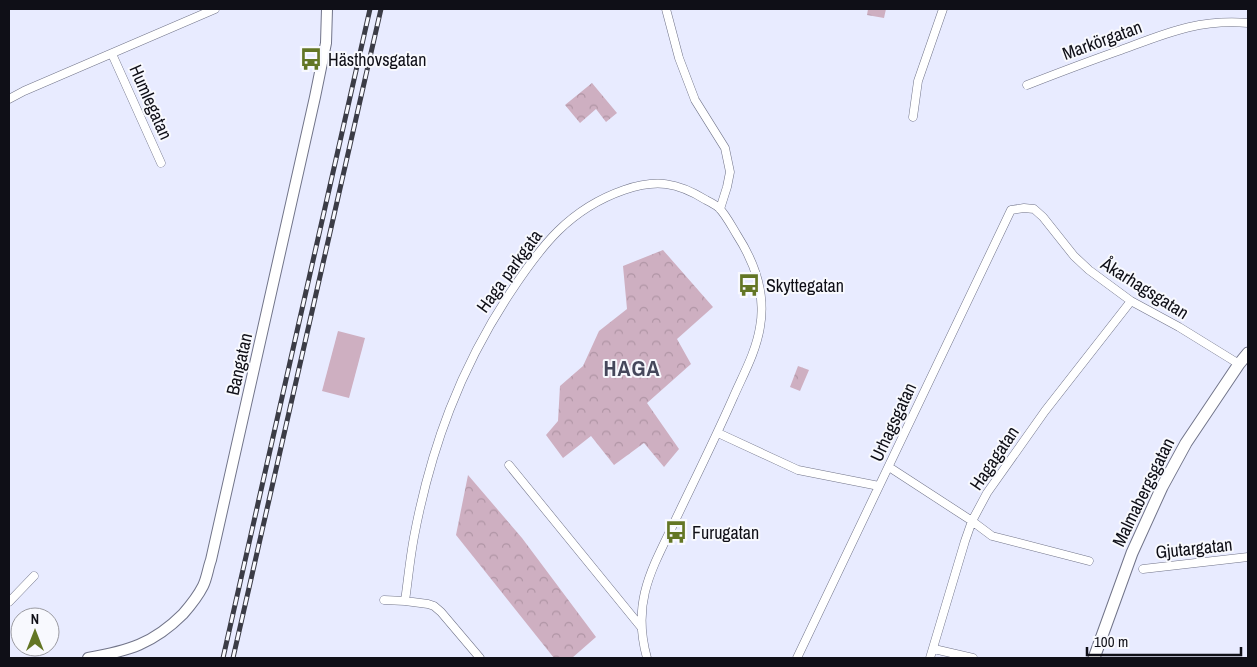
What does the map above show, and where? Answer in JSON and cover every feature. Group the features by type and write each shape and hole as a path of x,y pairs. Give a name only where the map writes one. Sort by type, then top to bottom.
{"main road":[{"name":"Malmabergsgatan","path":"1094,658 1132,554 1162,487 1186,443 1248,353"}],"street":[{"name":"Humlegatan","path":"9,99 215,9"},
{"name":"Bangatan","path":"88,658 130,649 149,641 170,627 188,608 203,586 211,560 315,98 326,43 327,9"},
{"path":"666,9 679,58 695,100 725,148 730,172 720,209"},
{"path":"912,117 918,81 943,9"},
{"name":"Markörgatan","path":"1027,85 1176,29 1203,23 1248,23"},
{"name":"Humlegatan","path":"112,54 161,163"},
{"name":"Haga parkgata","path":"405,601 413,539 426,479 454,396 488,327 531,261 558,230 577,215 597,201 636,186 674,184 687,189 720,209 750,256 756,274 761,315 756,344 718,433 650,571 642,605 641,627 647,658"},
{"name":"Åkarhagsgatan","path":"1024,208 1034,209 1043,217 1074,256 1089,270 1131,300 1239,364"},
{"name":"Urhagsgatan","path":"797,658 1003,224 1011,210 1024,208"},
{"name":"Hagagatan","path":"930,658 972,521 987,493 1045,411 1131,300"},
{"path":"718,433 798,470 879,486"},
{"path":"509,465 641,627"},
{"path":"889,467 992,536 1089,561"},
{"name":"Gjutargatan","path":"1143,569 1248,557"},
{"path":"9,602 34,576"},
{"path":"384,600 405,601 434,606 480,658"},
{"path":"934,649 973,658"}],"green space":[{"path":"868,9 886,9 884,18 867,15"},
{"path":"592,83 617,113 606,122 596,109 580,123 565,105"},
{"path":"663,250 713,307 677,339 691,364 647,403 679,449 664,467 644,443 614,465 591,436 563,458 546,435 558,421 560,386 583,366 599,331 627,309 623,266"},
{"path":"338,331 365,338 349,398 322,391"},
{"path":"798,366 809,370 800,391 790,387"},
{"path":"468,475 522,538 596,637 572,658 554,658 456,535"}],"railway":[{"path":"223,658 370,9"},
{"path":"233,658 381,9"}],"place":[{"name":"Hästhovsgatan","path":"311,59"},
{"name":"Skyttegatan","path":"749,285"},
{"name":"Furugatan","path":"676,532"}],"district":[{"name":"HAGA","path":"632,368"}]}
